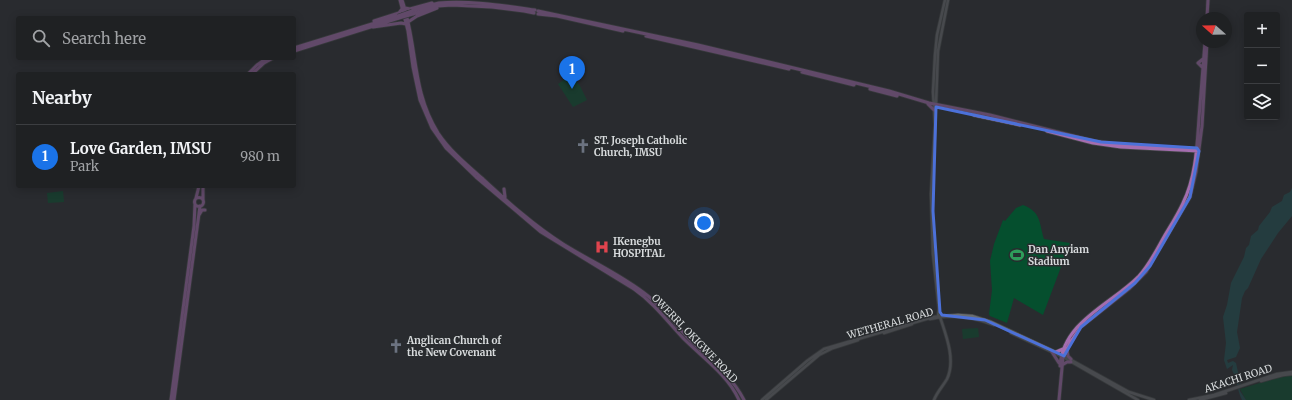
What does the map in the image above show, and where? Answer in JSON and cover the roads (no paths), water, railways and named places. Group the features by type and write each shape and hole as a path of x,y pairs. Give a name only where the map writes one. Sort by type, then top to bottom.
{"main road":[{"path":"934,400 948,378 950,367 949,353 940,316 933,238 932,189 936,126 934,99 937,35 946,0"},
{"path":"1208,12 1209,0"},
{"path":"401,2 404,8 414,67 422,99 439,134 448,147 493,190 502,195 504,200"},
{"path":"370,25 375,20 398,13 404,8 410,9 430,3 469,3 536,12 689,44 889,92 935,107 1012,122 1101,142 1198,150"},
{"path":"413,13 438,4"},
{"path":"935,107 938,50 945,4"},
{"path":"296,49 370,25 441,6 452,5 492,7 536,12"},
{"path":"370,25 377,27 407,23 417,16 441,6"},
{"path":"1058,400 1062,356 1066,348 1081,327 1135,284 1150,266 1192,191 1198,150 1206,48"},
{"path":"1204,69 1209,64 1205,58"},
{"path":"1204,69 1198,63 1205,58"},
{"path":"250,72 264,60"},
{"path":"254,72 269,60"},
{"path":"928,104 934,99"},
{"path":"928,104 935,107"},
{"path":"172,400 191,252 195,201 198,188"},
{"path":"172,400 198,217 200,206 203,204 203,188"},
{"path":"493,190 502,189 504,200"},
{"path":"493,190 496,197 504,200 557,240 649,296 691,341 726,373 745,400"},
{"path":"196,198 203,200"},
{"path":"195,204 200,206"},
{"path":"198,217 202,210 206,210"},
{"name":"OWERRI, OKIGWE ROAD","path":"664,313 683,337 724,377 739,400"},
{"name":"WETHERAL ROAD","path":"762,400 807,361 824,349 940,316 958,314 991,322 1062,356"},
{"name":"WETHERAL ROAD","path":"766,400 812,361 828,350 940,316 956,316 979,320 994,325 1071,360 1126,391 1154,400"},
{"path":"1056,352 1066,348"},
{"path":"1061,365 1071,360 1067,354 1066,348"},
{"path":"1052,352 1061,365"},
{"name":"WETHERAL ROAD","path":"1071,360 1138,400"},
{"name":"AKACHI ROAD","path":"1189,400 1242,387 1281,373 1292,373"},
{"name":"AKACHI ROAD","path":"1200,400 1215,397 1234,389"},
{"path":"1131,396 1145,400"}],"water":[{"path":"1292,188 1292,216 1278,233 1261,259 1248,288 1245,291 1242,298 1237,332 1240,348 1236,357 1227,360 1228,363 1233,361 1236,363 1241,386 1238,381 1240,391 1246,400 1242,400 1232,370 1233,365 1227,369 1224,360 1226,343 1223,317 1231,283 1244,257 1251,236 1258,230 1259,226 1272,207 1282,201 1284,195 1290,192"}],"place":[{"name":"Love Garden, IMSU","path":"572,89"},
{"name":"ST. Joseph Catholic Church, IMSU","path":"583,146"},
{"name":"IKenegbu HOSPITAL","path":"602,247"},
{"name":"Dan Anyiam Stadium","path":"1017,255"},
{"name":"Anglican Church of the New Covenant","path":"396,346"}]}
